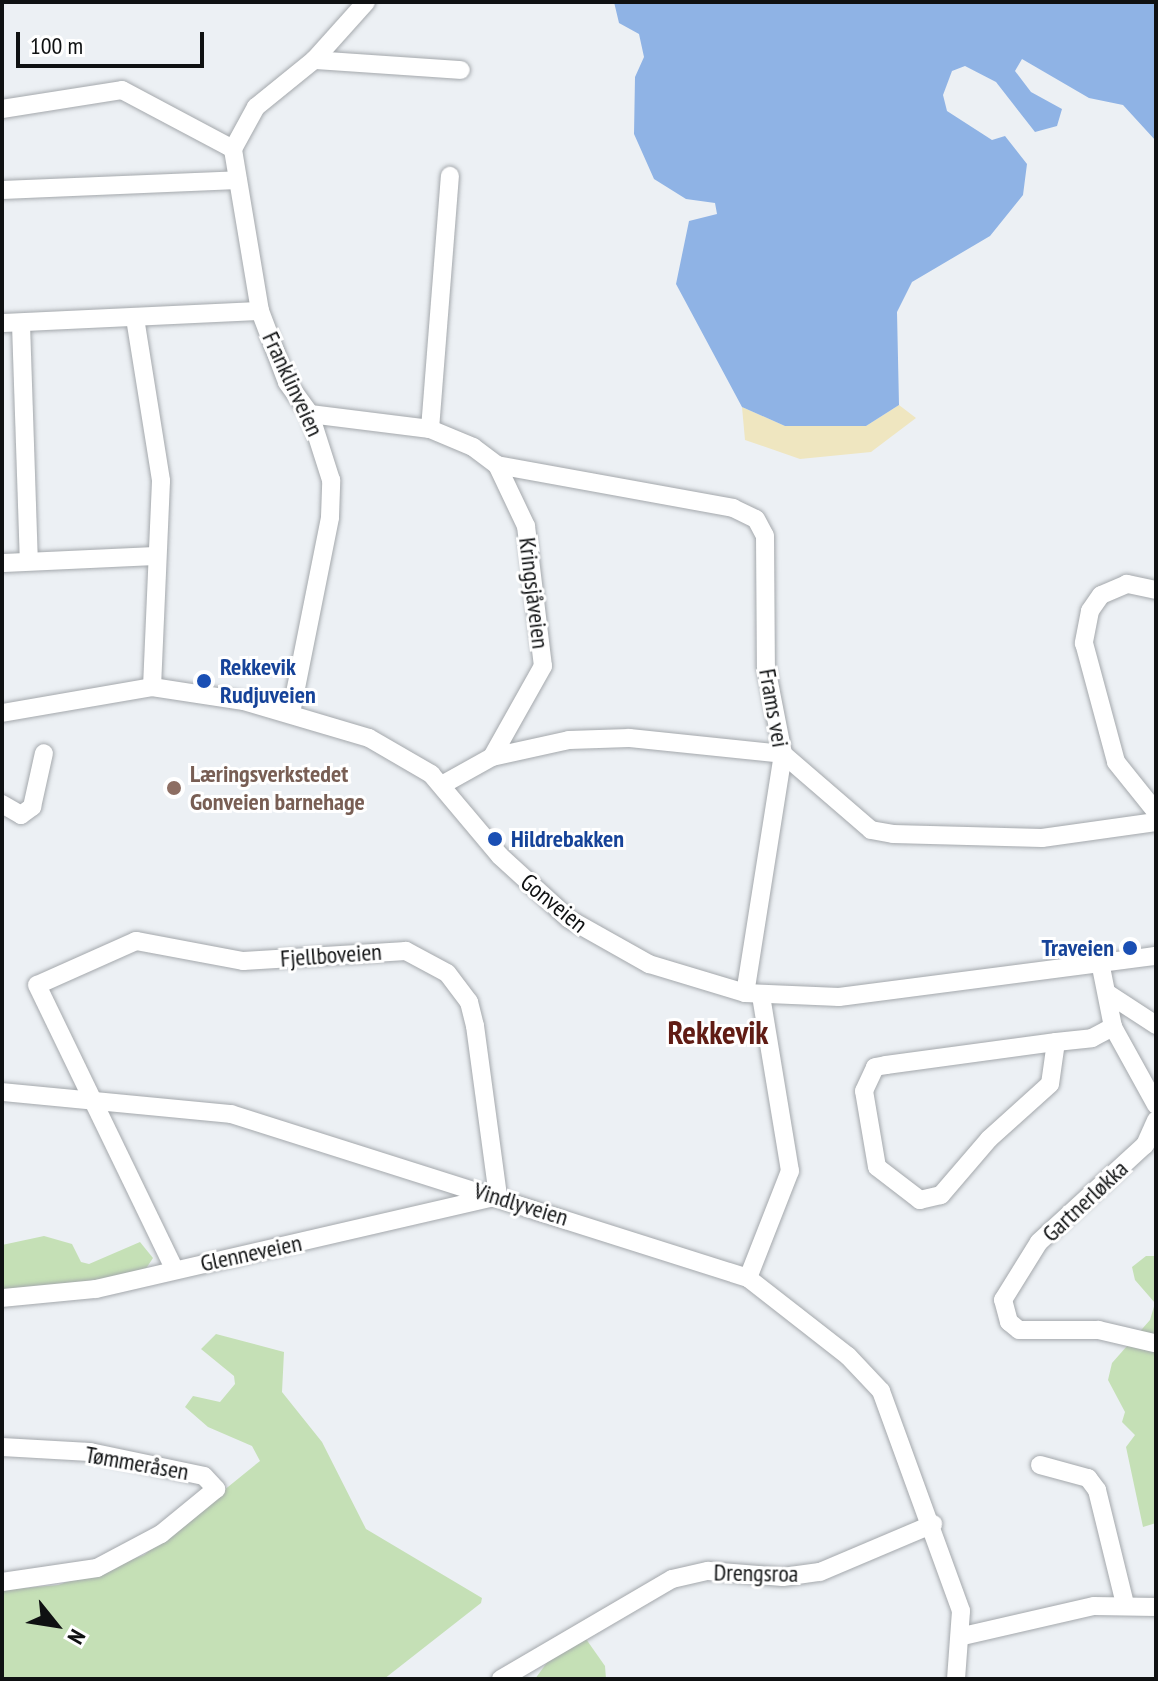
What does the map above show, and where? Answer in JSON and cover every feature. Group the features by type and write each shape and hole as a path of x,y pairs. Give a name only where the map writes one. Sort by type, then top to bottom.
{"street":[{"path":"2,109 122,90 233,149 256,107 314,60 366,2"},
{"path":"314,60 461,70"},
{"name":"Franklinveien","path":"233,149 260,311 287,382 310,414 328,464 332,500 291,713"},
{"path":"430,429 450,176"},
{"path":"2,190 238,180"},
{"path":"29,561 11,324 260,311"},
{"path":"135,318 161,481 152,687"},
{"path":"310,414 430,429 497,465"},
{"name":"Frams vei","path":"497,465 702,501 756,519 765,536 766,667 783,754 753,994"},
{"name":"Kringsjåveien","path":"492,757 543,666 526,526 497,465"},
{"path":"2,563 157,556"},
{"path":"1156,590 1127,584 1111,588 1090,611 1085,656 1116,762 1156,812"},
{"name":"Gonveien","path":"2,713 152,687 291,713 390,746 442,785 500,856 569,919 649,964 753,994 839,997 1101,967 1156,956"},
{"path":"442,785 492,757 569,740 629,738 783,754 871,830 882,832 998,839 1156,822"},
{"path":"2,804 21,815 32,807 44,753"},
{"name":"Fjellboveien","path":"94,1101 37,985 136,941 243,961 376,949 425,960 447,973 469,1002 498,1196"},
{"path":"1101,967 1113,1027 1156,1105"},
{"path":"1107,993 1156,1025"},
{"path":"753,994 790,1171 748,1278 848,1356 881,1391 933,1524 963,1636 956,1679"},
{"path":"1056,1042 1050,1084 989,1139 941,1195 920,1200 877,1167 864,1091 875,1067 1056,1042 1092,1038 1113,1027"},
{"name":"Vindlyveien","path":"2,1092 231,1114 498,1196 748,1278"},
{"path":"94,1101 174,1269"},
{"name":"Gartnerløkka","path":"1154,1343 1099,1330 1019,1330 1009,1322 1003,1300 1039,1242 1145,1145 1156,1120"},
{"name":"Glenneveien","path":"2,1298 96,1289 498,1196"},
{"name":"Tømmeråsen","path":"2,1447 104,1455 204,1476 216,1489 161,1534 97,1568 2,1582"},
{"path":"1040,1465 1088,1478 1097,1490 1125,1604"},
{"name":"Drengsroa","path":"510,1677 672,1579 708,1571 783,1577 820,1572 933,1524"},
{"path":"963,1636 1125,1604 1156,1607"}],"green space":[{"path":"44,1236 72,1244 81,1262 89,1264 140,1242 153,1258 145,1270 100,1281 2,1291 2,1245"},
{"path":"1146,1256 1156,1256 1156,1523 1143,1527 1126,1447 1135,1435 1122,1422 1125,1412 1108,1380 1112,1363 1150,1320 1155,1303 1135,1280 1132,1267"},
{"path":"216,1334 284,1352 282,1392 322,1442 366,1529 482,1598 481,1603 384,1679 2,1679 2,1590 58,1585 144,1555 260,1461 252,1446 208,1427 185,1407 193,1396 220,1402 235,1384 234,1376 201,1349"},
{"path":"586,1639 605,1666 606,1679 535,1679 551,1657"}],"sand":[{"path":"899,405 916,418 871,452 800,459 745,440 742,407 785,426 866,426"}],"water":[{"path":"614,2 1156,2 1156,141 1123,105 1089,98 1022,59 1015,71 1031,92 1062,109 1057,126 1035,132 996,82 965,66 952,71 943,95 947,111 992,140 1005,136 1027,164 1023,195 990,236 912,282 897,312 899,405 866,426 785,426 742,407 676,284 689,221 717,214 715,203 686,199 654,179 634,134 635,77 644,57 639,34 619,23"}],"place":[{"name":"Rekkevik Rudjuveien","path":"204,681"},
{"name":"Læringsverkstedet Gonveien barnehage","path":"174,788"},
{"name":"Hildrebakken","path":"495,839"},
{"name":"Traveien","path":"1130,948"}],"district":[{"name":"Rekkevik","path":"718,1032"}]}
